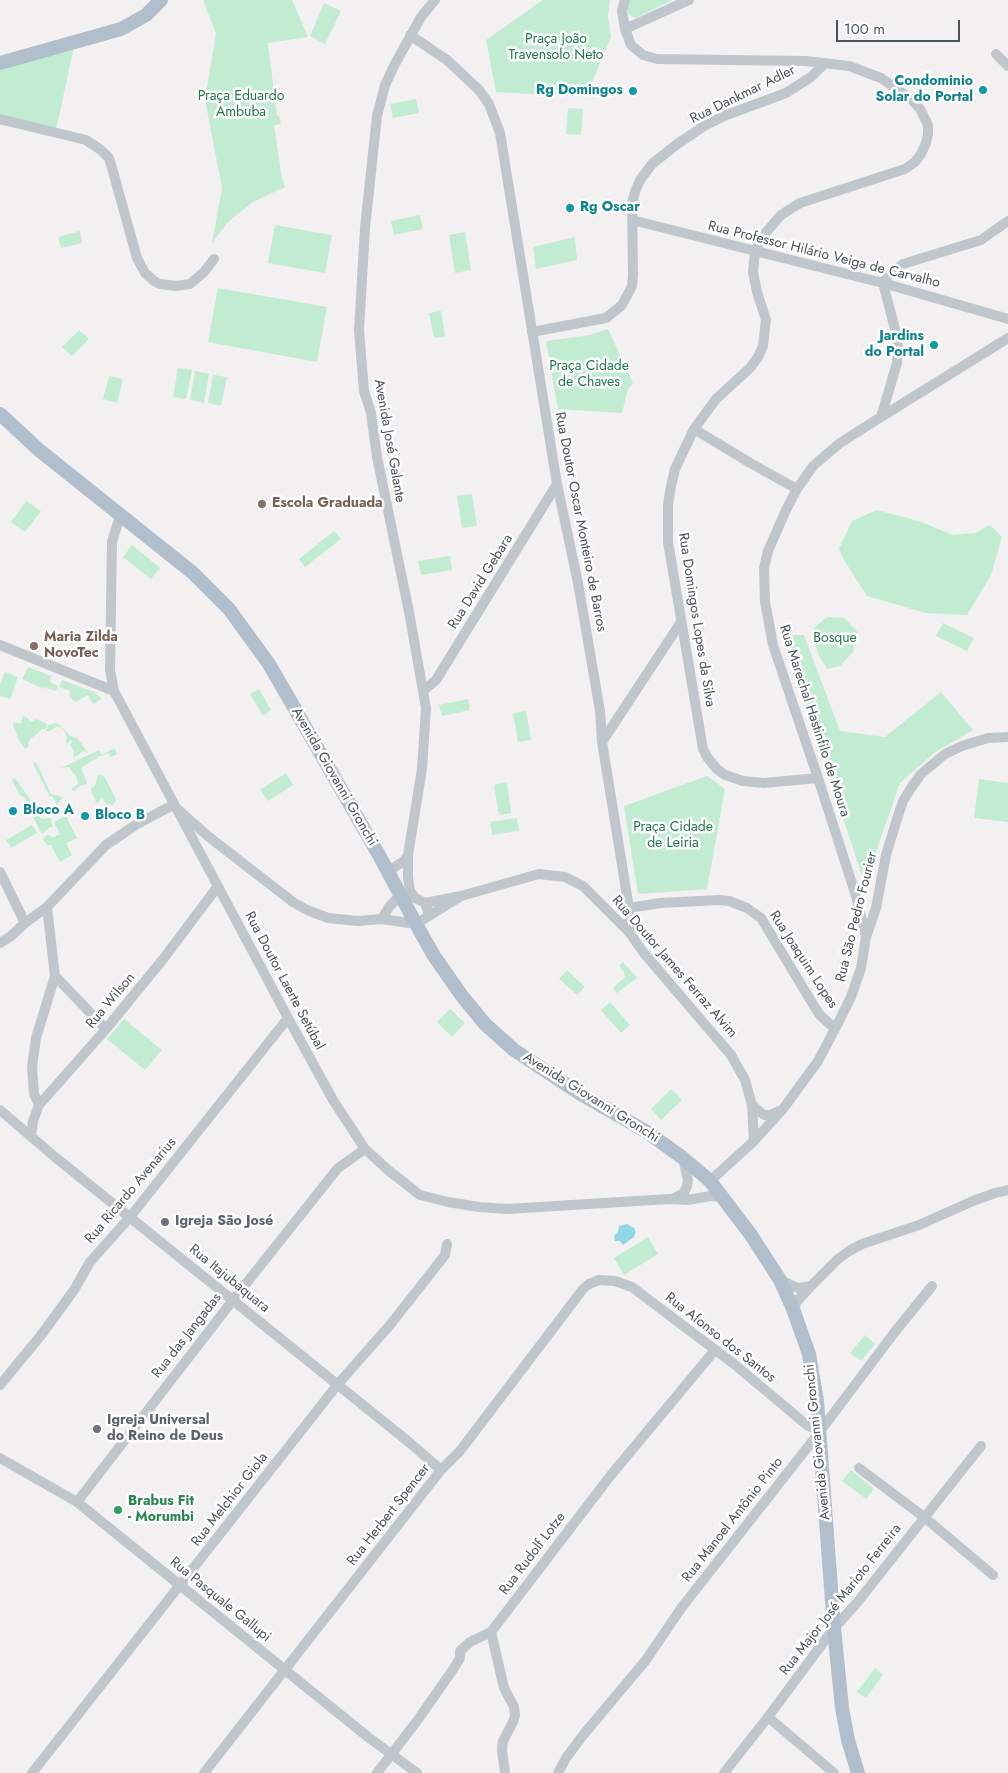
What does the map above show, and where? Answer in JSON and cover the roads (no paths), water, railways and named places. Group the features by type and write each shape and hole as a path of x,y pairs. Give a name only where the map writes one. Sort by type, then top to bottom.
{"main road":[{"path":"0,63 121,29 146,15 161,0"},
{"name":"Avenida Giovanni Gronchi","path":"0,414 39,450 193,573 229,609 269,664 416,924 462,996 485,1024 514,1050 578,1092 647,1132 684,1158 710,1181 751,1235 780,1280 793,1309 809,1354 817,1401 818,1432 842,1708 848,1740 858,1773"}],"street":[{"name":"Avenida José Galante","path":"429,914 425,903 415,898 410,891 408,855 422,770 426,719 423,691 409,612 377,457 371,413 364,391 359,330 365,228 377,116 386,85 410,35 421,17 435,0"},
{"name":"Rua Domingos Lopes da Silva","path":"625,0 622,11 625,29 631,45 642,55 657,59 805,61 849,66 880,78 911,99 920,109 928,125 926,143 915,162 905,169 810,198 793,207 772,223 762,237 755,251 753,280 766,320 763,346 750,368 716,399 694,429 675,469 668,505 668,542 681,622 703,749 710,763 725,775 743,781 764,782 818,778"},
{"path":"625,29 689,0"},
{"name":"Rua Doutor Oscar Monteiro de Barros","path":"410,35 447,60 468,79 484,97 495,117 500,133 557,484 580,592 600,712 602,742 628,908 629,932"},
{"path":"996,54 1008,66"},
{"name":"Rua Dankmar Adler","path":"532,332 606,318 622,305 632,286 632,203 640,180 649,168 663,155 704,126 786,92 810,77 825,63"},
{"path":"0,120 86,140 109,158 137,258 145,273 154,281 160,284 176,286 190,284 204,272 214,259"},
{"name":"Rua Professor Hilário Veiga de Carvalho","path":"632,220 883,283 1008,319"},
{"path":"881,417 897,363 898,347 883,283 888,274 903,264 981,240 1008,221"},
{"name":"Rua Marechal Hastinfilo de Moura","path":"866,937 856,896 771,636 764,602 764,568 768,551 797,489 813,466 840,443 1008,338"},
{"path":"694,429 797,489"},
{"name":"Rua David Gebara","path":"423,691 436,680 557,484"},
{"name":"Rua Doutor Laerte Setúbal","path":"120,516 112,542 110,670 114,691 288,1018 333,1100 365,1149 420,1195 479,1207 507,1209 671,1199 687,1200 711,1196 722,1197"},
{"path":"602,742 681,622"},
{"path":"0,645 114,691"},
{"name":"Rua São Pedro Fourier","path":"710,1181 754,1141 783,1109 818,1061 835,1029 851,997 861,968 866,937 878,898 886,856 903,801 921,774 945,754 962,746 988,738 1008,737"},
{"path":"0,943 47,907 106,845 137,824 166,808 175,807 209,837 286,897 307,910 338,920 382,919 416,924 429,914"},
{"path":"387,872 404,861 408,855"},
{"path":"0,872 25,923"},
{"name":"Rua Doutor James Ferraz Alvim","path":"425,903 461,896 539,874 565,877 583,886 629,932 642,952 731,1055 745,1080 752,1105 754,1141"},
{"name":"Rua Wilson","path":"31,1136 33,1122 39,1106 106,1029 164,958 218,886"},
{"path":"382,919 400,895"},
{"name":"Rua Doutor James Ferraz Alvim","path":"429,914 461,896"},
{"path":"856,896 863,900 878,898"},
{"name":"Rua Joaquim Lopes","path":"628,908 660,903 719,900 729,901 747,908 761,918 817,1010 835,1029"},
{"path":"39,1106 34,1094 32,1067 36,1038 55,976 47,907"},
{"path":"55,976 106,1029"},
{"name":"Rua Ricardo Avenarius","path":"0,1385 42,1334 74,1290 90,1262 130,1217 288,1018"},
{"path":"752,1105 764,1115 771,1115 783,1109"},
{"name":"Rua Itajubaquara","path":"0,1110 441,1470"},
{"name":"Rua das Jangadas","path":"77,1502 338,1168 365,1149"},
{"path":"671,1199 684,1193 687,1186 688,1180 684,1158"},
{"path":"793,1309 799,1299 838,1259 856,1247 919,1224 973,1201 1008,1190"},
{"name":"Rua Melchior Giola","path":"32,1773 338,1384 390,1326 445,1254 447,1244"},
{"name":"Rua Afonso dos Santos","path":"599,1280 619,1281 632,1287 818,1432"},
{"name":"Rua Herbert Spencer","path":"204,1773 441,1470 460,1451 583,1289 599,1280"},
{"path":"780,1280 798,1288 811,1286"},
{"name":"Rua Manoel Antônio Pinto","path":"558,1773 566,1758 584,1734 646,1660 682,1607 932,1286"},
{"name":"Rua Rudolf Lotze","path":"377,1773 417,1721 457,1663 460,1658 460,1651 470,1642 491,1632 611,1475 715,1350"},
{"name":"Rua Major José Marioto Ferreira","path":"724,1773 834,1628 856,1604 982,1446"},
{"name":"Rua Pasquale Gallupi","path":"0,1458 77,1502 285,1671 417,1773"},
{"path":"859,1468 993,1574"},
{"path":"491,1632 504,1688 515,1714 503,1741 502,1750 505,1773"},
{"path":"768,1717 834,1773"}],"water":[{"path":"627,1224 634,1228 636,1232 634,1237 623,1245 620,1241 615,1241 614,1236 618,1232 619,1226"}],"place":[{"name":"Condominio Solar do Portal","path":"983,90"},
{"name":"Rg Domingos","path":"633,91"},
{"name":"Rg Oscar","path":"570,208"},
{"name":"Jardins do Portal","path":"934,345"},
{"name":"Escola Graduada","path":"262,504"},
{"name":"Maria Zilda NovoTec","path":"34,646"},
{"name":"Bloco A","path":"13,811"},
{"name":"Bloco B","path":"85,816"},
{"name":"Igreja São José","path":"165,1222"},
{"name":"Igreja Universal do Reino de Deus","path":"97,1429"},
{"name":"Brabus Fit - Morumbi","path":"118,1510"}],"park label":[{"name":"Praça João Travensolo Neto","path":"556,48"},
{"name":"Praça Eduardo Ambuba","path":"241,105"},
{"name":"Praça Cidade de Chaves","path":"589,376"},
{"name":"Bosque","path":"835,639"},
{"name":"Praça Cidade de Leiria","path":"673,836"}]}
